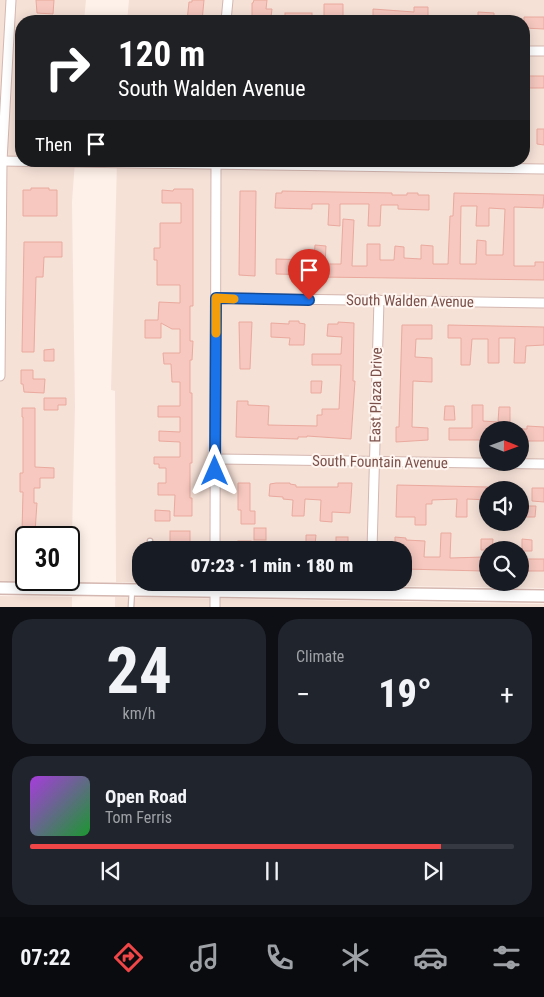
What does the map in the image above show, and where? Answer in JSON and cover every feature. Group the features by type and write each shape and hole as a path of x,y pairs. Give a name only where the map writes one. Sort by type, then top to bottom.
{"street":[{"path":"0,376 1,162 5,29 11,0"},
{"path":"227,15 228,0"},
{"path":"530,51 544,52"},
{"path":"1,162 15,162"},
{"path":"215,541 216,167"},
{"path":"413,167 544,169"},
{"name":"South Walden Avenue","path":"216,298 544,303"},
{"name":"East Plaza Drive","path":"372,541 379,300"},
{"name":"South Fountain Avenue","path":"216,459 544,464"},
{"path":"0,588 132,589"},
{"path":"412,590 544,596"},
{"path":"215,591 215,607"}],"lane":[{"path":"132,591 132,607"}],"shaded area":[{"path":"0,0 86,0 85,15 15,15 15,167 75,167 72,202 75,406 72,526 15,526 15,581 0,581"},
{"path":"129,0 544,0 544,588 529,588 529,541 479,541 479,587 412,586 412,541 132,541 132,582 116,582 115,391 111,390 117,167 530,167 530,15 128,15"},
{"path":"0,596 72,597 72,607 0,607"},
{"path":"115,597 544,604 544,607 115,607"}],"building":[{"path":"36,0 54,0 53,14 37,13"},
{"path":"192,0 204,0 203,15 188,15 189,2 192,2"},
{"path":"254,0 267,0 266,9 272,9 271,15 252,15"},
{"path":"324,4 343,4 343,15 324,15"},
{"path":"414,7 428,7 428,15 373,15 373,9 414,12"},
{"path":"478,12 494,13 494,15 478,15"},
{"path":"285,13 312,13 312,15 285,15"},
{"path":"530,17 544,17 544,29 530,28"},
{"path":"530,76 544,76 544,88 530,88"},
{"path":"537,129 544,129 544,145 537,144"},
{"path":"31,188 57,190 57,216 23,216 23,190 31,190"},
{"path":"174,189 193,189 193,306 190,306 190,341 193,341 192,360 190,360 192,463 190,463 190,498 192,498 192,516 174,516 175,495 158,495 158,483 166,483 166,468 159,468 159,464 154,464 154,457 180,457 180,442 159,441 159,431 180,432 180,417 158,417 158,406 180,406 180,382 172,382 171,364 164,364 163,353 180,353 180,329 172,329 161,323 161,338 145,338 145,320 158,320 159,302 180,303 180,285 157,285 157,260 154,260 154,248 160,248 160,223 181,223 181,203 162,203 162,190 173,191"},
{"path":"240,191 256,191 255,276 239,275"},
{"path":"282,191 392,193 392,195 418,193 418,195 429,195 429,210 398,209 398,205 381,205 380,226 368,226 369,204 340,204 340,226 328,225 329,204 312,204 312,209 275,208 276,193 282,193"},
{"path":"454,193 544,195 543,208 514,207 514,266 535,266 535,262 544,262 544,280 319,277 319,275 276,274 276,259 314,260 315,245 326,246 325,264 341,264 343,219 354,220 352,266 367,266 367,244 380,244 380,260 394,260 395,246 404,247 404,258 421,259 421,245 433,246 433,264 448,264 450,216 453,216","holes":["461,206 477,206 476,226 489,226 489,208 505,209 503,255 486,255 486,241 477,240 476,264 460,264"]},
{"path":"24,242 62,242 62,257 44,257 43,277 36,277 34,352 22,352"},
{"path":"289,321 299,321 299,323 305,324 304,345 289,345 290,338 271,337 271,323 289,324"},
{"path":"239,322 252,322 250,369 240,369"},
{"path":"338,322 354,323 353,381 355,381 351,439 307,436 298,437 298,439 236,437 237,401 248,401 248,405 269,406 268,425 317,426 317,415 322,415 322,409 339,409 341,365 312,365 312,354 341,354 342,337 327,336 328,324 338,324"},
{"path":"402,325 432,325 432,339 416,339 415,357 432,358 432,382 413,381 412,427 428,428 428,440 396,442 396,427 399,427"},
{"path":"448,325 544,327 544,345 526,346 525,363 514,363 515,338 499,338 499,363 488,363 488,339 472,339 470,365 461,365 461,338 448,338"},
{"path":"54,349 54,361 44,361 44,350"},
{"path":"21,370 33,370 33,379 45,379 44,393 24,392 23,384 21,384"},
{"path":"311,381 322,381 321,393 311,393"},
{"path":"44,398 66,398 66,405 58,405 58,410 44,410"},
{"path":"472,405 483,405 483,421 479,421 479,440 449,440 449,428 472,428"},
{"path":"445,406 454,406 455,420 444,420"},
{"path":"499,407 510,407 510,421 498,421"},
{"path":"22,408 35,408 35,467 54,468 54,478 40,478 40,488 34,488 34,503 37,503 35,526 22,526 23,492 20,492 20,473 23,473"},
{"path":"529,426 544,427 544,441 529,441"},
{"path":"238,483 250,483 250,511 255,511 255,524 241,524 241,510 238,510"},
{"path":"290,483 296,485 296,487 338,487 338,483 352,483 350,513 332,512 332,522 320,521 321,500 305,499 304,516 292,516 293,500 269,496 270,484"},
{"path":"397,485 479,487 479,500 467,499 467,517 456,517 457,499 432,500 432,504 426,504 426,525 415,525 415,517 396,517"},
{"path":"532,488 544,488 544,502 532,501"},
{"path":"529,506 536,506 535,517 529,517"},
{"path":"155,510 170,511 170,521 155,521"},
{"path":"254,528 266,528 266,540 254,540"},
{"path":"170,531 190,531 190,541 170,541"},
{"path":"441,533 451,533 450,558 479,557 479,571 412,569 412,541 395,541 395,537 406,538 406,540 425,541 424,557 440,557"},
{"path":"306,535 316,535 315,541 306,541"},
{"path":"336,537 348,537 348,541 336,541"},
{"path":"481,539 493,539 493,541 481,541"},
{"path":"522,539 532,540 532,551 529,551 529,541 522,541"},
{"path":"529,559 544,559 544,571 529,571"}],"slow traffic":[{"path":"216,333 216,298 234,299"}],"route":[{"path":"215,471 216,298 309,300"}]}
